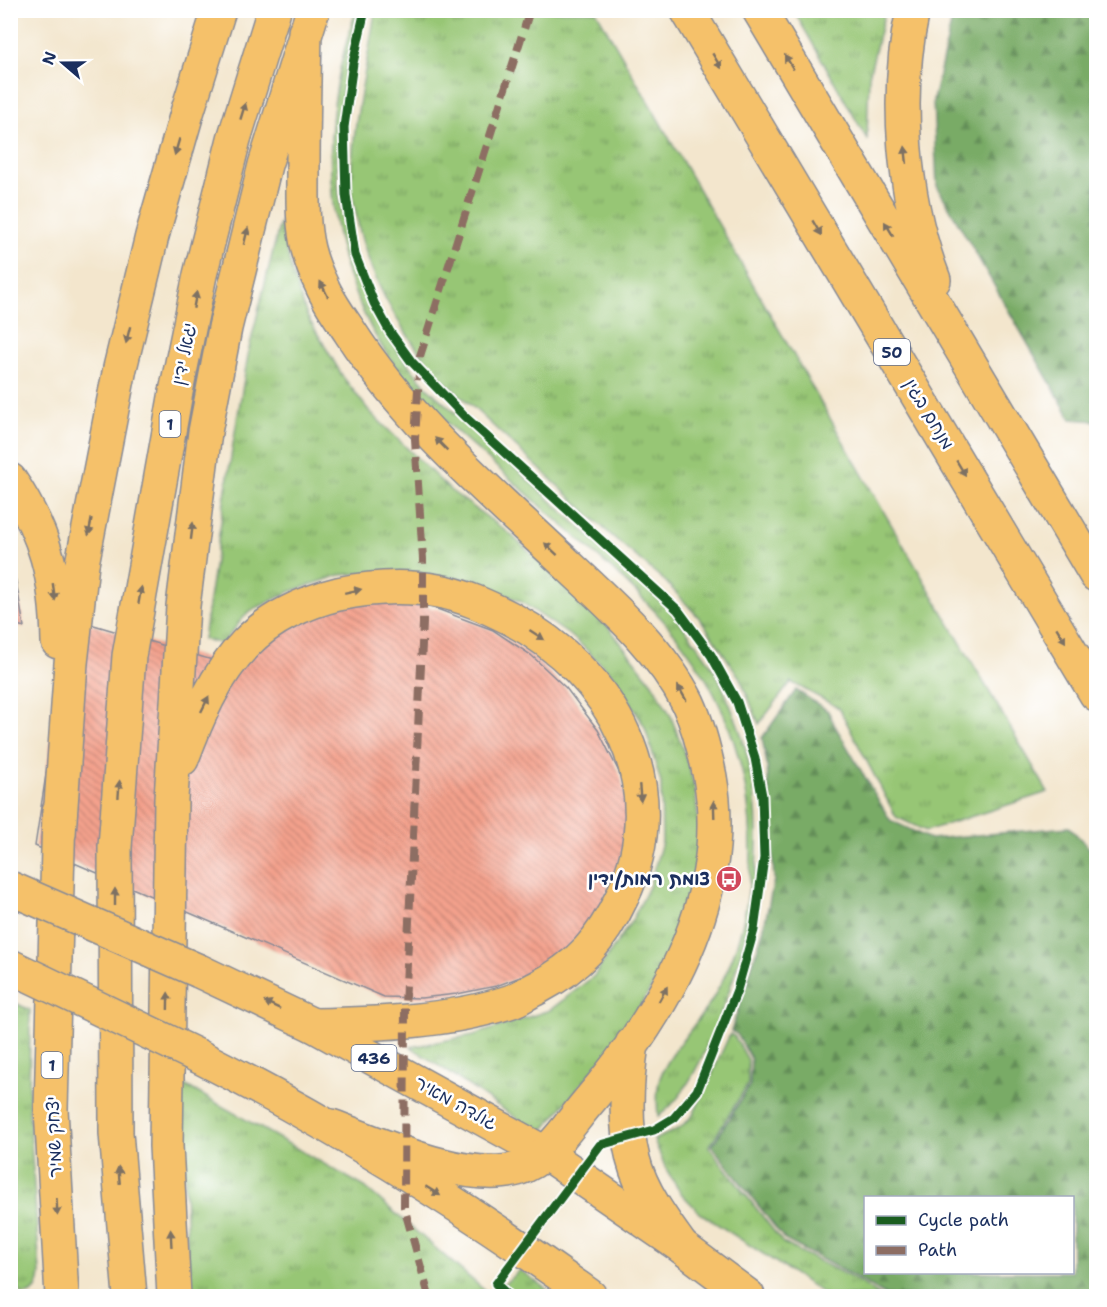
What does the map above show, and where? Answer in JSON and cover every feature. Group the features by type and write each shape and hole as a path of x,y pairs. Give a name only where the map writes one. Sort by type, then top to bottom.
{"main road":[{"name":"1","path":"59,834 71,663 82,564 118,380 152,236 219,10"},
{"name":"יגאל ידין","path":"130,1296 116,1133 115,847 129,656 176,392 200,275 228,162 274,10"},
{"name":"מנחם בגין","path":"687,10 1096,694"},
{"path":"759,10 1096,574"},
{"path":"913,10 908,33 903,96 906,157 916,216 931,273 952,329 984,388"},
{"path":"174,1296 166,1146 171,799 183,606 205,432 225,328 246,236 268,155 309,22"},
{"path":"309,22 303,213 308,250 323,289 371,365 408,412 642,637 669,671 688,705 705,747 715,805 714,851 704,903 684,956 659,1002 632,1044 598,1090 545,1153 530,1164 518,1169 500,1172 477,1171 436,1164 331,1126"},
{"path":"10,480 39,532 55,590 58,648 59,834"},
{"path":"171,799 180,764 194,728 216,683 246,643 277,618 317,599 364,588 402,587 440,591 486,606 555,646 580,669 603,696 625,732 638,772 642,822 632,876 612,918 584,957 555,979 513,1000 482,1008 412,1021 313,1025"},
{"name":"יצחק שמיר","path":"59,834 51,1109 62,1296"},
{"name":"גולדה מאיר","path":"10,888 199,971 313,1025 420,1082 545,1153 682,1247 748,1296"},
{"path":"10,966 200,1057 331,1126 514,1242 590,1296"},
{"path":"632,1044 628,1115 633,1158 649,1197 682,1247"}],"green space":[{"path":"356,11 359,11 347,63 340,113 337,162 341,209 351,255 368,300 393,344 427,387 671,611 716,673 745,747 754,787 757,827 756,867 751,907 742,947 731,987 699,1063 676,1100 658,1116 657,1092 660,1078 677,1048 713,998 728,969 739,937 746,905 751,839 748,806 734,742 708,682 692,656 653,609 432,408 404,378 376,337 355,293 341,248 333,201 331,154 334,106 343,58"},
{"path":"375,11 596,11 1048,792 926,831 896,817 839,708 791,682 759,724 740,678 702,621 666,582 612,536 434,371 407,335 375,278 361,236 352,194 354,143"},
{"path":"794,11 885,11 869,76 867,139"},
{"path":"954,11 1096,11 1096,421 1071,419 937,186 933,100"},
{"path":"280,222 292,272 307,316 343,377 370,412 450,490 509,533 606,624 652,683 670,714 695,788 699,831 690,897 657,979 620,1038 540,1134 411,1047 474,1035 550,1010 594,976 631,922 649,887 662,842 661,783 645,727 615,677 575,639 520,601 465,579 388,571 340,575 289,592 248,612 222,644 203,639 249,349"},
{"path":"796,690 828,711 890,820 930,839 1069,827 1096,855 1096,1296 886,1296 785,1240 712,1146 750,1085 751,1059 737,1034 731,1031 763,931 774,880 767,765 762,738"},
{"path":"11,1001 30,1010 29,1112 40,1273 36,1288 24,1295 10,1276"},
{"path":"730,1034 735,1037 748,1060 748,1084 709,1147 783,1243 858,1281 880,1296 827,1296 700,1213 680,1192 666,1169 654,1140 680,1128 693,1115"},
{"path":"181,1083 365,1187 491,1296 189,1296"},
{"path":"520,1270 556,1296 517,1296 504,1284"}],"building":[{"path":"11,566 16,581 24,627 10,623"},
{"path":"405,602 437,609 493,630 531,655 566,688 598,730 621,776 629,814 622,854 596,921 567,948 534,972 496,986 457,994 421,998 384,997 35,846 70,618 236,667 276,634 349,603"}],"marked path":[{"path":"429,1296 404,1207 405,1006 423,623 423,559 415,439 420,356 530,10"}],"cycle path":[{"path":"365,10 353,63 344,127 346,195 355,255 374,303 390,332 411,361 464,416 678,610 711,655 737,702 755,758 762,796 764,858 754,930 737,990 697,1091 674,1118 654,1130 600,1145 496,1284 509,1296"}],"place":[{"name":"צומת רמות/ידין","path":"729,879"}]}
